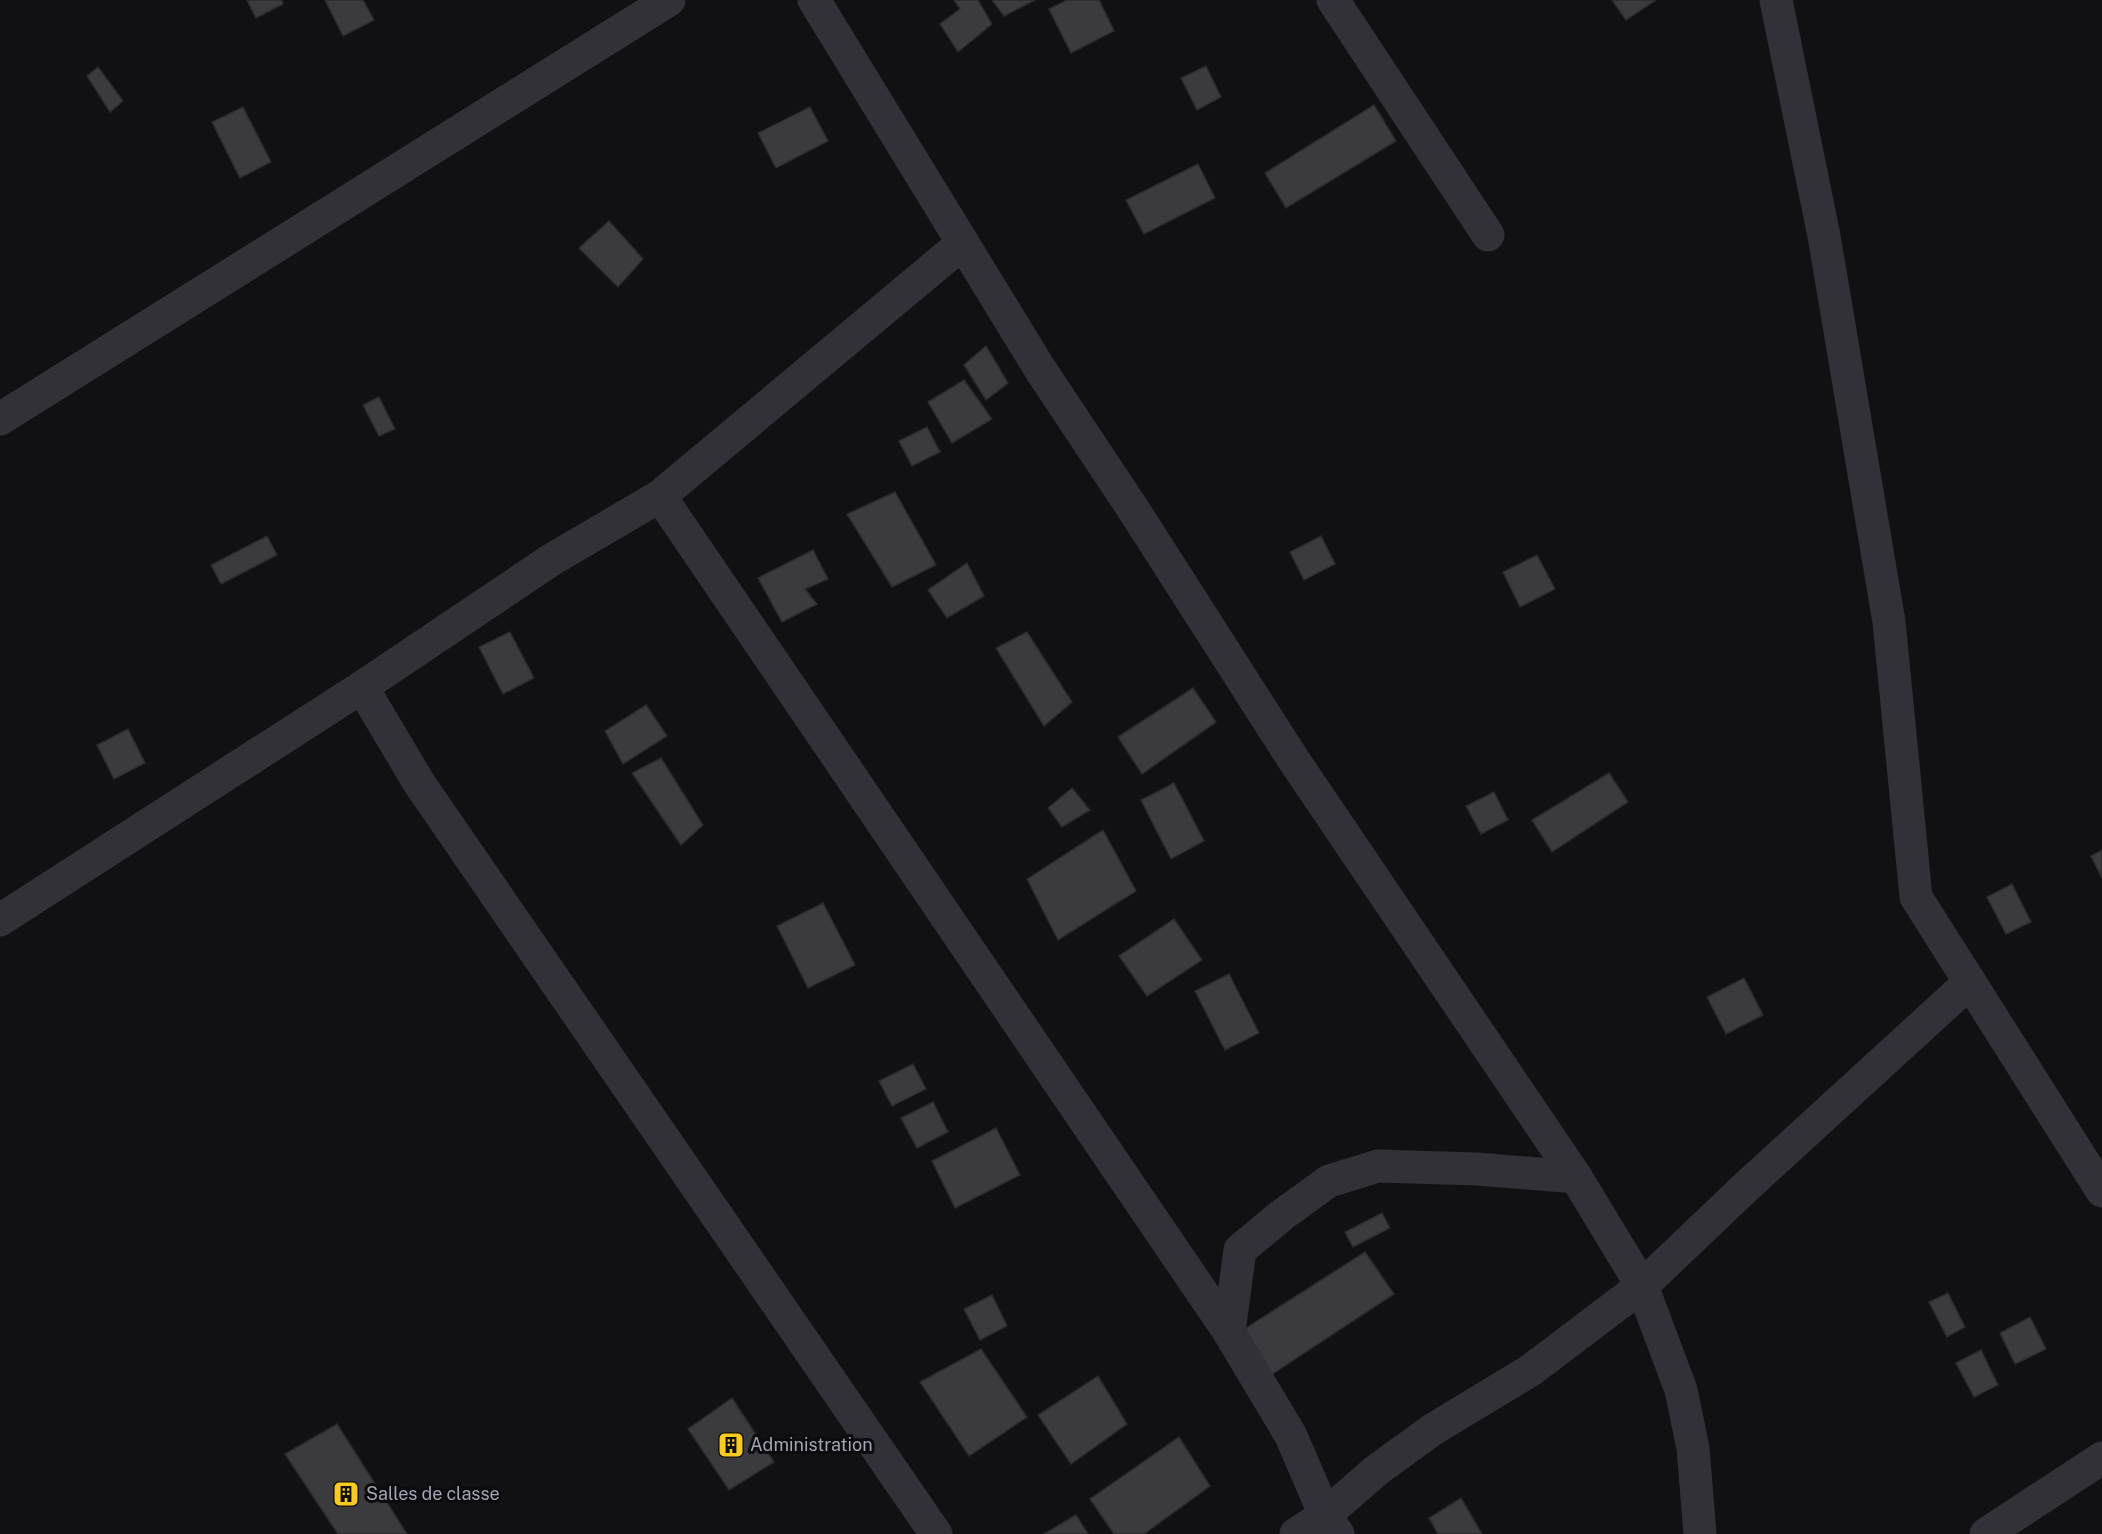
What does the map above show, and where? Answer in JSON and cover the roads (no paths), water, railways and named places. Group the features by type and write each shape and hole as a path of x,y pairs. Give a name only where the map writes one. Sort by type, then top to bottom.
{"street":[{"path":"0,419 669,0"},
{"path":"814,0 1040,369 1142,522 1293,759 1576,1177 1642,1286 1681,1390 1693,1448 1700,1534"},
{"path":"1333,0 1488,235"},
{"path":"1776,0 1824,236 1888,622 1916,897 2102,1191"},
{"path":"0,920 362,687 552,560 660,496 963,243"},
{"path":"660,496 1229,1332 1291,1436 1331,1524"},
{"path":"362,687 419,783 936,1534"},
{"path":"1296,1534 1331,1524 1377,1470 1432,1430 1531,1370 1642,1286 1747,1186 1970,982"},
{"path":"1229,1332 1240,1250 1282,1215 1329,1181 1378,1166 1477,1169 1576,1177"},
{"path":"1986,1534 2102,1458"}],"place":[{"name":"Administration","path":"731,1445"},
{"name":"Salles de classe","path":"346,1494"}]}
